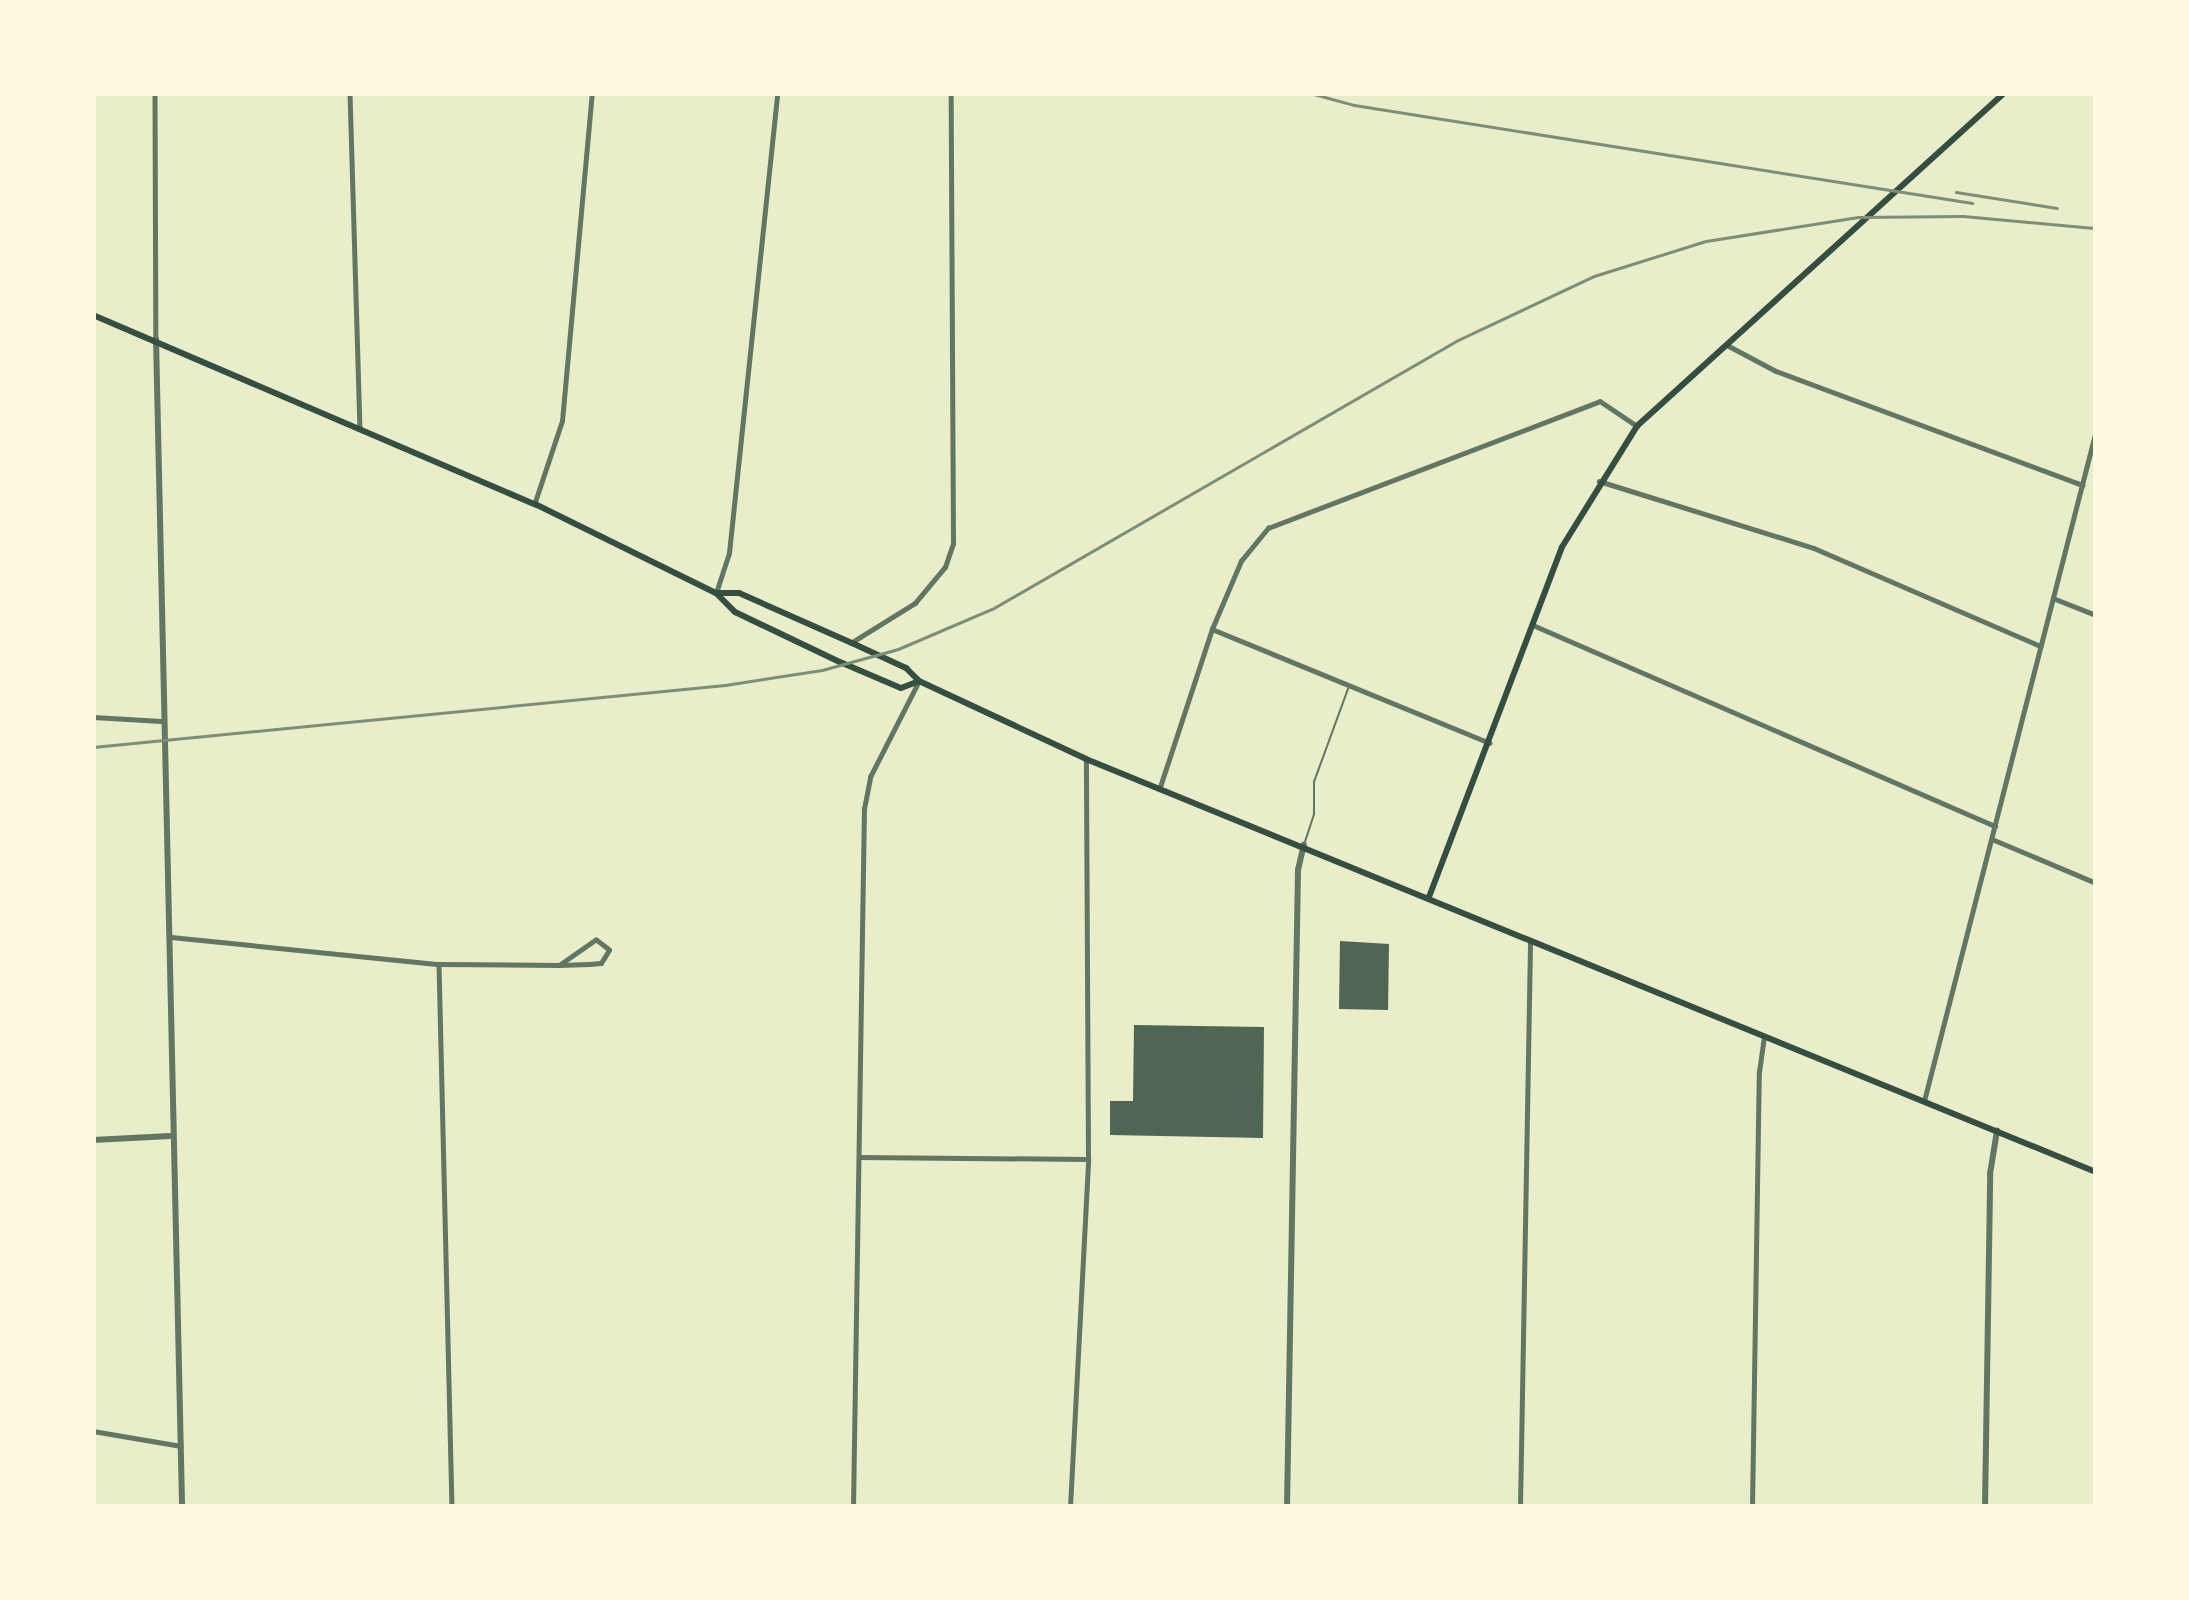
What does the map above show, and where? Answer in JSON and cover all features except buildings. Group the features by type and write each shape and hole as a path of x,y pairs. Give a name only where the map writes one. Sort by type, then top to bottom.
{"main road":[{"path":"1429,898 1562,548 1637,426 2004,93"},
{"path":"93,315 535,504 716,593 735,612 840,662 901,688 919,681"},
{"path":"716,593 739,593 852,643 906,668 919,681 1086,759 2096,1172"}],"street":[{"path":"155,93 161,721 182,1507"},
{"path":"350,93 360,428"},
{"path":"535,504 562,421 592,93"},
{"path":"716,593 729,554 776,93"},
{"path":"852,643 915,602 945,567 953,544 951,93"},
{"path":"1727,345 1776,371 2082,485"},
{"path":"1159,789 1212,629 1252,543 1298,513 1600,401 1637,426"},
{"path":"1924,1101 2096,430"},
{"path":"1599,482 1814,548 2041,646"},
{"path":"2053,598 2096,615"},
{"path":"1533,625 1995,826"},
{"path":"1212,629 1490,743"},
{"path":"853,1507 864,809 870,778 919,681"},
{"path":"93,717 161,721"},
{"path":"1070,1507 1088,1160 1086,759"},
{"path":"1992,839 2096,883"},
{"path":"1287,1507 1298,870 1304,845"},
{"path":"167,937 439,964 560,965 601,963 609,950 596,940 560,965"},
{"path":"1520,1507 1531,938"},
{"path":"439,964 452,1507"},
{"path":"1752,1507 1759,1072 1764,1037"},
{"path":"1985,1507 1990,1174 1996,1131"},
{"path":"93,1140 170,1136"},
{"path":"859,1157 1088,1160"},
{"path":"93,1431 181,1446"}],"lane":[{"path":"1304,845 1314,814 1314,782 1350,686"}],"railway":[{"path":"1310,93 1354,105 1972,203"},
{"path":"1956,192 2057,208"},
{"path":"93,747 725,685 822,670 898,649 992,609 1458,340 1594,276 1706,241 1858,217 1963,216 2096,228"}]}
